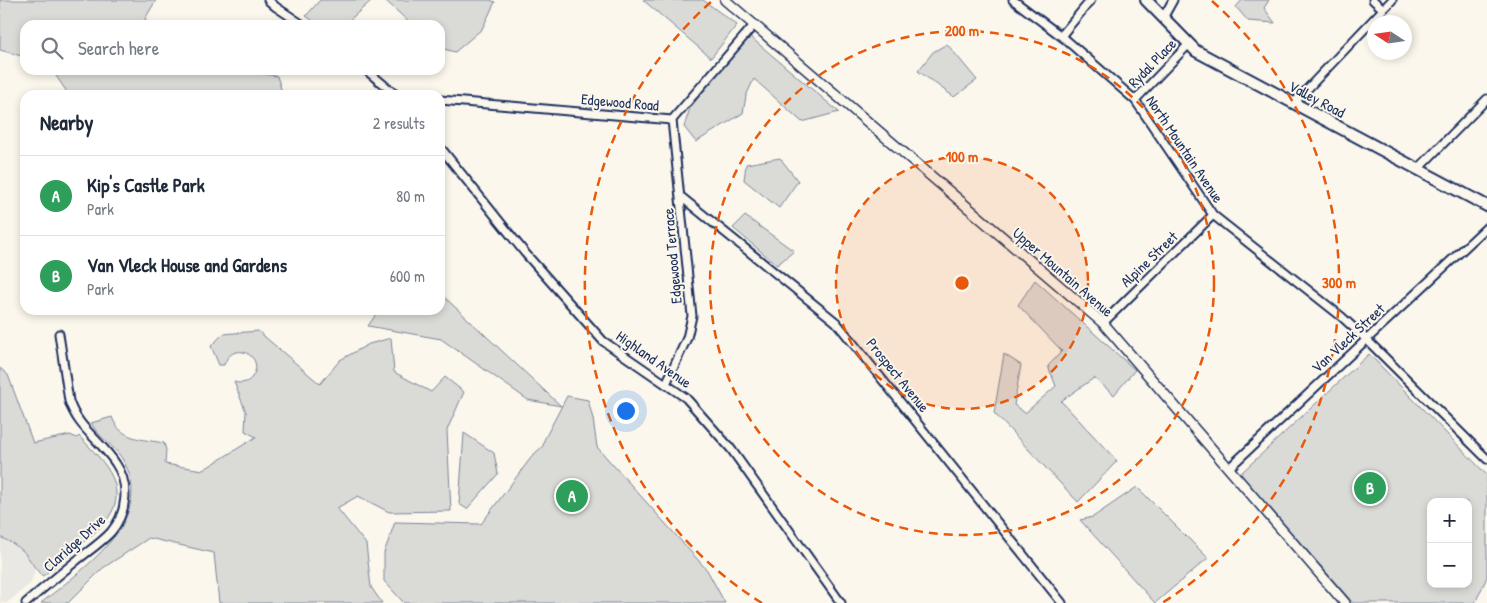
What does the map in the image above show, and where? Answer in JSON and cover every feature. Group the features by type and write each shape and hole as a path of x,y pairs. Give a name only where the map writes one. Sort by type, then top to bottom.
{"main road":[{"name":"Valley Road","path":"1146,0 1188,45 1196,51 1487,206"}],"street":[{"path":"268,0 296,20"},
{"name":"Upper Mountain Avenue","path":"725,0 1103,323 1345,603"},
{"name":"North Mountain Avenue","path":"1013,0 1061,36 1135,100 1213,215 1342,317 1487,458"},
{"path":"1061,36 1091,0"},
{"path":"1163,18 1173,0"},
{"path":"1373,0 1383,9"},
{"path":"1294,103 1392,0"},
{"name":"Edgewood Road","path":"445,100 672,120 754,25"},
{"name":"Rydal Place","path":"1135,100 1188,45"},
{"path":"372,75 390,90"},
{"path":"1417,170 1487,99"},
{"name":"Edgewood Terrace","path":"666,384 687,338 692,316 672,120"},
{"name":"Highland Avenue","path":"445,153 525,253 603,341 686,398 731,449 841,603"},
{"name":"Prospect Avenue","path":"680,196 836,322 1062,603"},
{"name":"Alpine Street","path":"1103,323 1213,215"},
{"name":"Van Vleck Street","path":"1228,468 1487,227"},
{"name":"Claridge Drive","path":"26,603 106,536 116,525 124,504 124,482 119,469 111,457 83,427 71,408 59,334"}],"shaded area":[{"path":"0,0 156,0 146,20 20,20 20,56 0,50"},
{"path":"320,0 372,0 350,20 312,20 306,16"},
{"path":"385,0 490,0 495,2 482,29 455,52 445,49 445,20 407,20"},
{"path":"643,0 703,0 737,25 711,58"},
{"path":"1242,0 1269,0 1264,8 1275,23 1248,21 1236,7"},
{"path":"748,35 839,112 802,122 754,79 746,96 743,113 696,142 684,127 690,108"},
{"path":"947,44 977,80 954,97 918,71 933,52"},
{"path":"55,75 271,75 277,76 281,90 66,90"},
{"path":"780,158 798,181 779,208 744,180 746,164"},
{"path":"745,216 794,251 777,265 733,228"},
{"path":"1035,280 1135,370 1114,395 1094,378 1061,401 1117,461 1078,502 994,413 1004,354 1021,365 1014,405 1025,413 1056,386 1048,366 1062,351 1018,305"},
{"path":"445,298 561,406 528,400 441,339 368,326 376,315 445,315"},
{"path":"258,331 320,384 340,360 369,344 391,338 394,372 431,392 445,377 464,392 447,430 451,511 389,512 358,496 337,508 366,544 371,587 382,603 219,603 214,553 149,538 103,568 68,603 41,603 75,576 109,543 122,525 130,506 132,485 125,464 118,452 99,434 91,423 112,417 116,425 126,434 140,439 164,443 166,450 165,464 203,470 256,437 245,431 246,412 234,382 248,381 255,370 255,363 247,353 241,352 234,353 228,357 224,365 219,365 211,346 223,334"},
{"path":"1369,354 1487,475 1487,577 1475,603 1353,603 1240,474"},
{"path":"0,368 8,375 33,443 70,435 77,438 79,436 106,467 113,479 116,490 116,500 108,518 87,539 43,576 22,550 0,537"},
{"path":"567,396 588,400 597,447 707,570 725,603 404,603 384,581 384,553 395,522 481,524 533,455 543,446 544,440"},
{"path":"464,433 494,453 498,474 467,509 459,504"},
{"path":"1137,487 1208,558 1155,603 1080,520 1093,517"},
{"path":"0,537 17,547 27,556 35,570 31,583 7,603 0,603"}],"place":[{"name":"Van Vleck House and Gardens","path":"1370,488"},
{"name":"Kip's Castle Park","path":"572,496"}]}
